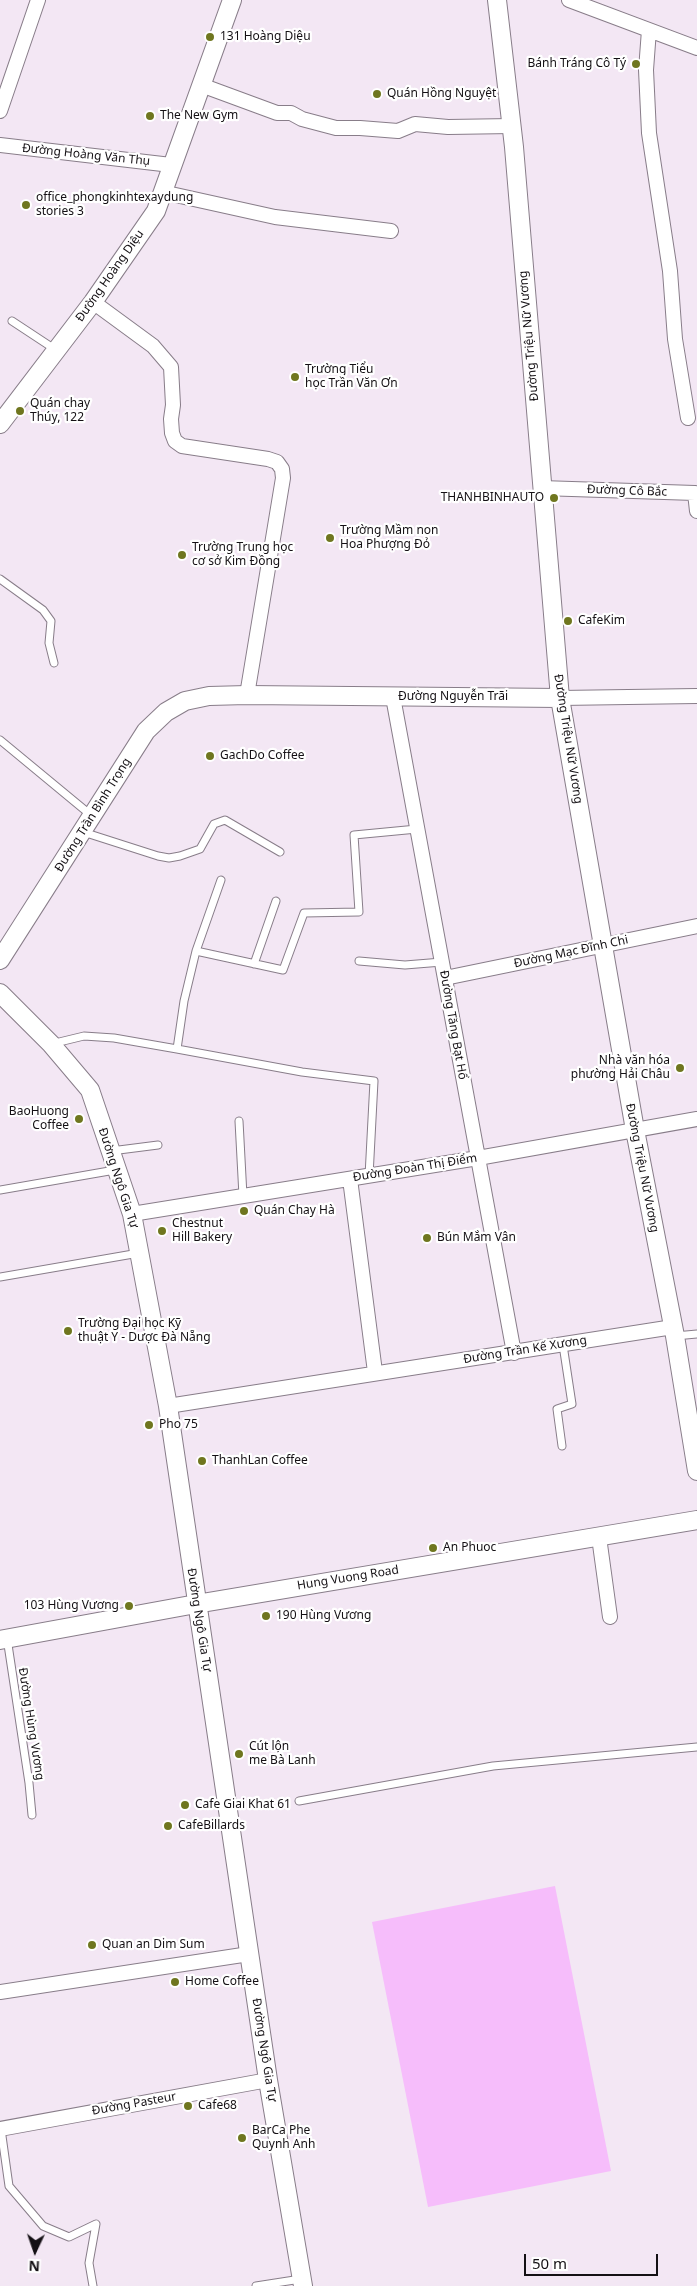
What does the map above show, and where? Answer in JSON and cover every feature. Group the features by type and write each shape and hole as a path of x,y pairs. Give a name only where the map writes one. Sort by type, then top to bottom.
{"street":[{"path":"0,111 38,0"},
{"name":"Đường Hoàng Diệu","path":"0,424 93,302 156,211 232,0"},
{"name":"Đường Triệu Nữ Vương","path":"497,0 512,126 560,698 602,946 674,1331 697,1471"},
{"path":"569,0 697,48"},
{"path":"649,30 646,70 649,133 670,271 675,339 692,417"},
{"path":"200,85 277,113 291,113 302,119 336,128 398,131 415,124 448,127 512,126"},
{"name":"Đường Hoàng Văn Thụ","path":"0,146 171,165"},
{"path":"162,192 275,217 391,232"},
{"path":"93,302 153,346 172,367 173,405 171,419 172,433 175,441 182,446 268,459 277,462 282,469 283,478 248,695"},
{"name":"Đường Cô Bắc","path":"541,488 696,493 697,511"},
{"name":"Đường Nguyễn Trãi","path":"209,696 560,698 697,696"},
{"name":"Đường Trần Bình Trọng","path":"0,960 146,731 166,712 185,701 209,696"},
{"name":"Đường Tăng Bạt Hổ","path":"393,697 514,1353"},
{"name":"Đường Mạc Đĩnh Chi","path":"445,978 697,926"},
{"name":"Đường Ngô Gia Tự","path":"0,993 51,1044 90,1090 132,1214 168,1406 268,2080 302,2282"},
{"name":"Đường Đoàn Thị Điểm","path":"132,1214 478,1158 697,1119"},
{"path":"350,1179 375,1372"},
{"name":"Đường Trần Kế Xương","path":"168,1406 375,1372 674,1331"},
{"name":"Hung Vuong Road","path":"3,1639 196,1604 697,1520"},
{"path":"599,1537 610,1617"},
{"path":"0,1992 249,1954"},
{"name":"Đường Pasteur","path":"0,2129 268,2080"}],"lane":[{"path":"12,321 56,350"},
{"path":"0,579 43,610 51,621 49,643 54,663"},
{"path":"0,740 92,816"},
{"path":"82,831 169,858 200,848 214,824 226,820 280,852"},
{"path":"196,951 283,970 304,912 359,912 354,835 417,829"},
{"path":"177,1049 184,1001 196,951 221,880"},
{"path":"254,964 276,901"},
{"path":"359,961 405,965 442,962"},
{"path":"51,1044 84,1036 114,1038 302,1072 374,1082 369,1176"},
{"path":"239,1121 243,1196"},
{"path":"111,1151 158,1145"},
{"path":"0,1190 116,1170"},
{"path":"0,1276 140,1252"},
{"path":"674,1331 697,1334"},
{"path":"562,1446 557,1409 572,1404 563,1345"},
{"name":"Đường Hùng Vương","path":"3,1639 30,1783 32,1815"},
{"path":"299,1801 493,1766 697,1747"},
{"path":"0,2129 9,2186 43,2226 69,2237 96,2224 89,2263 93,2286"},
{"path":"256,2286 302,2282"}],"shaded area":[{"path":"555,1886 611,2171 428,2207 372,1922"}],"place":[{"name":"131 Hoàng Diệu","path":"210,37"},
{"name":"Bánh Tráng Cô Tý","path":"636,64"},
{"name":"Quán Hồng Nguyệt","path":"377,94"},
{"name":"The New Gym","path":"150,116"},
{"name":"office_phongkinhtexaydung stories 3","path":"26,205"},
{"name":"Trường Tiểu học Trần Văn Ơn","path":"295,377"},
{"name":"Quán chay Thúy, 122","path":"20,411"},
{"name":"THANHBINHAUTO","path":"554,498"},
{"name":"Trường Mầm non Hoa Phượng Đỏ","path":"330,538"},
{"name":"Trường Trung học cơ sở Kim Đồng","path":"182,555"},
{"name":"CafeKim","path":"568,621"},
{"name":"GachDo Coffee","path":"210,756"},
{"name":"Nhà văn hóa phường Hải Châu","path":"680,1068"},
{"name":"BaoHuong Coffee","path":"79,1119"},
{"name":"Quán Chay Hà","path":"244,1211"},
{"name":"Chestnut Hill Bakery","path":"162,1231"},
{"name":"Bún Mắm Vân","path":"427,1238"},
{"name":"Trường Đại học Kỹ thuật Y - Dược Đà Nẵng","path":"68,1331"},
{"name":"Pho 75","path":"149,1425"},
{"name":"ThanhLan Coffee","path":"202,1461"},
{"name":"An Phuoc","path":"433,1548"},
{"name":"103 Hùng Vương","path":"129,1606"},
{"name":"190 Hùng Vương","path":"266,1616"},
{"name":"Cút lộn me Bà Lanh","path":"239,1754"},
{"name":"Cafe Giai Khat 61","path":"185,1805"},
{"name":"CafeBillards","path":"168,1826"},
{"name":"Quan an Dim Sum","path":"92,1945"},
{"name":"Home Coffee","path":"175,1982"},
{"name":"Cafe68","path":"188,2106"},
{"name":"BarCa Phe Quynh Anh","path":"242,2138"}]}
